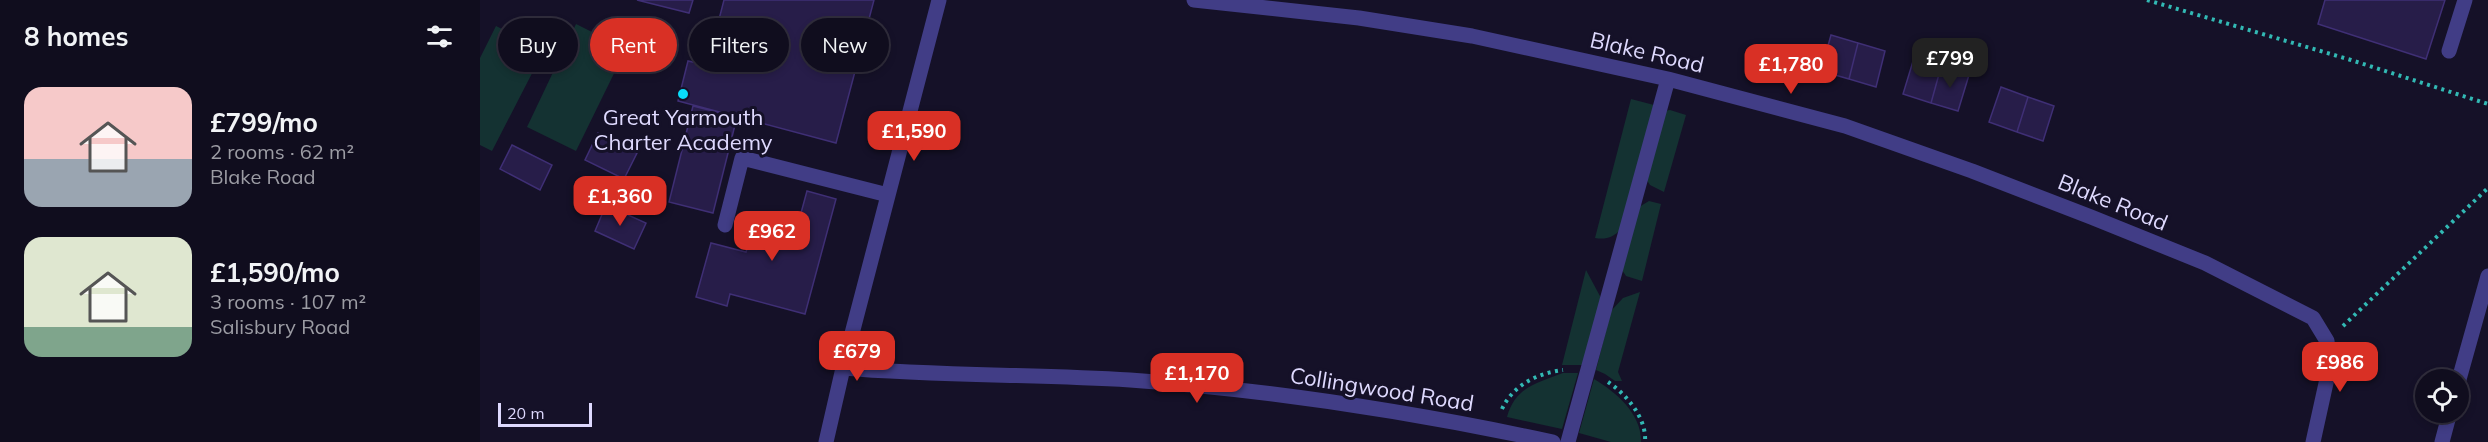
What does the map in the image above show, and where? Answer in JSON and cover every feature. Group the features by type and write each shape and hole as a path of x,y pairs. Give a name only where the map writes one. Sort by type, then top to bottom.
{"street":[{"path":"826,442 843,368 939,0"},
{"name":"Blake Road","path":"1194,0 1359,18 1473,36 1668,79 1845,126 1972,171 2205,263 2313,318 2327,341"},
{"path":"2449,51 2465,0"},
{"path":"1568,442 1668,79"},
{"path":"724,225 741,158 888,195"},
{"path":"2462,369 2488,276"},
{"path":"2313,442 2330,365 2327,341"},
{"name":"Collingwood Road","path":"843,368 904,373 986,373 1131,380 1334,401 1553,442"},
{"path":"2442,442 2447,423"}],"path":[{"path":"2147,0 2351,60 2488,104"},
{"path":"2327,341 2488,188"}],"green space":[{"path":"578,25 590,31 590,72 615,72 576,151 527,127 553,72 578,72"},
{"path":"496,26 498,27 498,72 533,72 492,151 480,145 480,58"},
{"path":"1631,99 1654,105 1621,229 1609,237 1595,238"},
{"path":"1670,110 1686,115 1664,192 1650,185 1646,179 1665,111"},
{"path":"1649,201 1661,204 1642,281 1626,276 1622,270 1639,207"},
{"path":"1586,270 1601,298 1583,365 1562,365"},
{"path":"1640,292 1618,372 1622,381 1615,381 1596,370 1611,311 1623,298"},
{"path":"1563,373 1578,373 1562,429 1507,417 1515,399 1521,393 1536,383"},
{"path":"1594,379 1619,397 1632,413 1637,422 1641,442 1611,442 1579,433"}],"building":[{"path":"637,0 693,0 689,13"},
{"path":"724,0 874,0 869,18 801,18 801,72 855,72 836,143 678,101 688,61 689,72 789,72 789,18 719,18"},
{"path":"2325,0 2445,0 2426,59 2318,24"},
{"path":"1831,35 1858,43 1849,79 1821,71"},
{"path":"1858,43 1885,51 1876,87 1849,79"},
{"path":"1914,58 1941,67 1931,103 1903,94"},
{"path":"1941,67 1969,75 1958,111 1931,103"},
{"path":"2001,87 2028,97 2017,132 1989,122"},
{"path":"2028,97 2054,106 2043,141 2017,132"},
{"path":"693,106 737,117 713,213 669,202"},
{"path":"598,133 637,153 624,179 585,160"},
{"path":"512,145 552,165 540,190 500,169"},
{"path":"807,191 836,199 805,314 730,294 727,306 696,297 711,243 746,252 754,224 795,235"},
{"path":"606,205 646,223 634,249 595,231"}],"place":[{"name":"Great Yarmouth Charter Academy","path":"683,94"}]}
